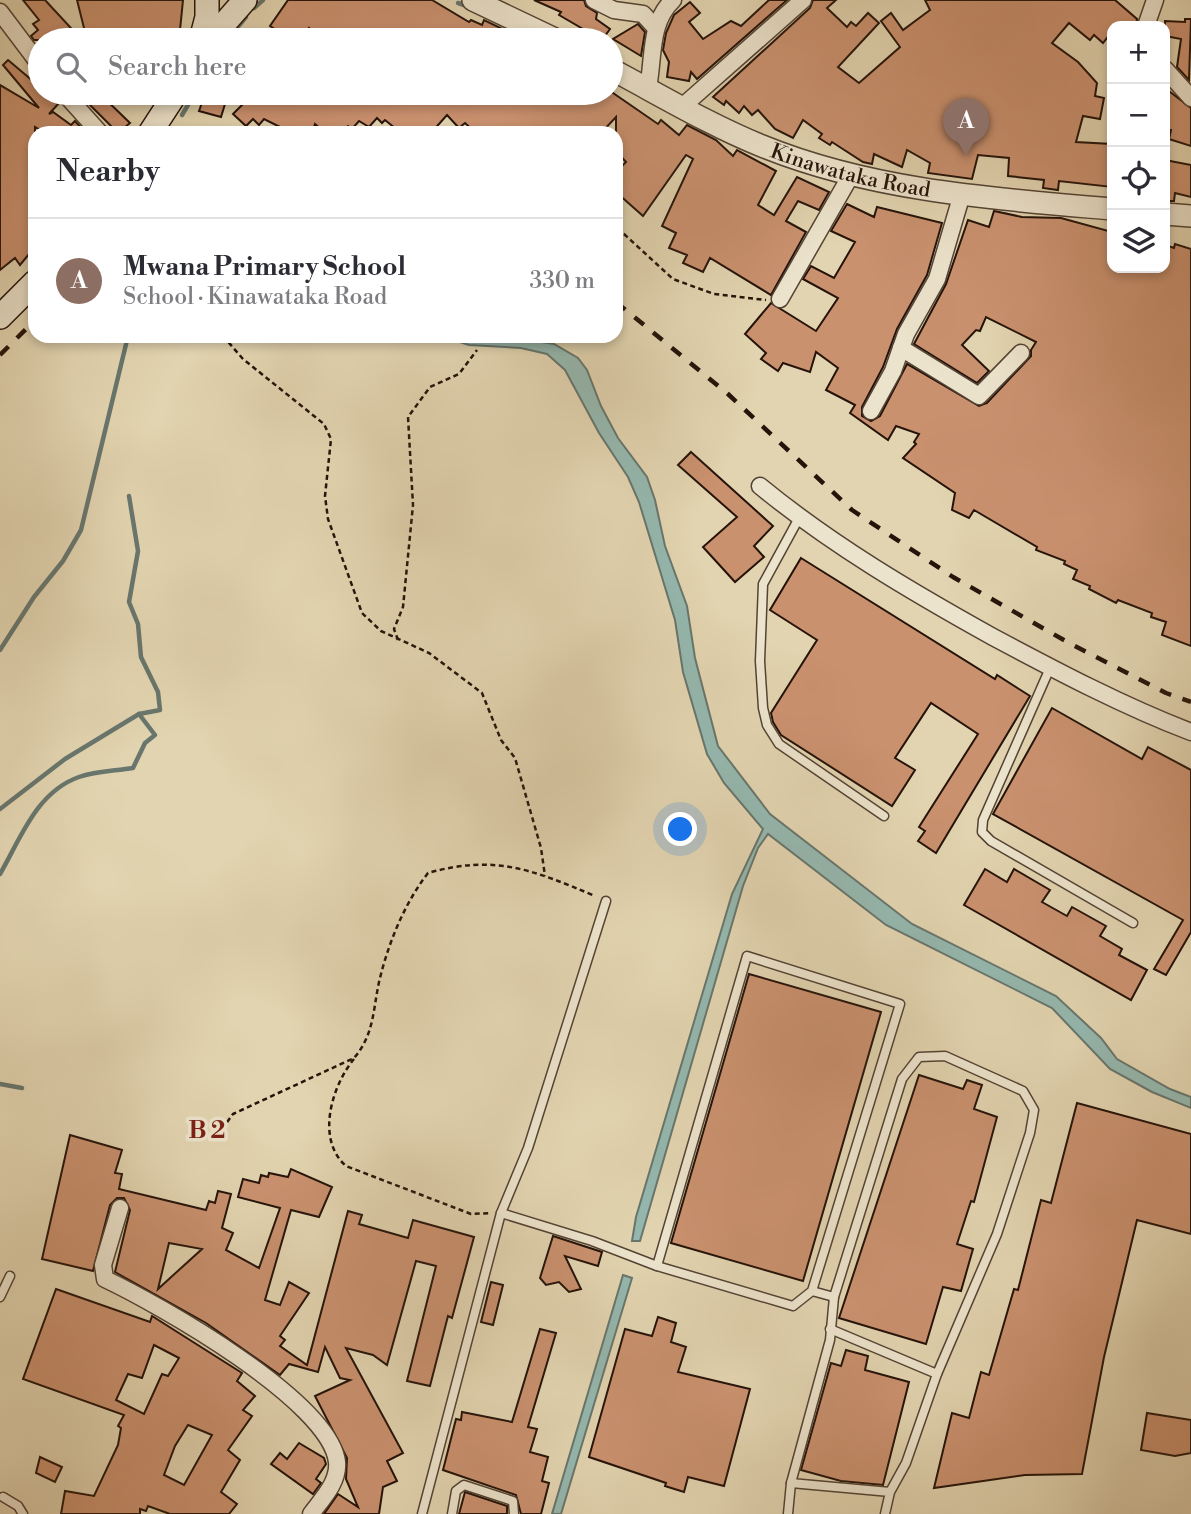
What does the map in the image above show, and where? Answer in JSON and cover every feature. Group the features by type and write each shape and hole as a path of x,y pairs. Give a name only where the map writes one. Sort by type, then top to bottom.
{"main road":[{"path":"204,28 207,0"},
{"path":"220,28 245,0"},
{"path":"155,126 168,105"},
{"path":"0,317 28,289"}],"street":[{"path":"473,0 532,28"},
{"path":"594,0 614,10 643,14 656,27"},
{"path":"683,106 803,0"},
{"path":"1148,21 1155,0"},
{"path":"648,88 656,27 665,4"},
{"path":"0,12 28,49"},
{"name":"Kinawataka Road","path":"623,75 762,146 851,175 962,194 1107,208"},
{"path":"1170,75 1191,98"},
{"path":"75,105 94,126"},
{"path":"780,299 851,175"},
{"path":"871,411 937,279 962,194"},
{"path":"1170,214 1191,216"},
{"path":"901,348 979,396 1021,353"},
{"path":"760,486 799,518 941,608 1050,668 1191,732"},
{"path":"120,1208 103,1265 105,1279 161,1307 213,1340 310,1415 327,1440 337,1461 336,1474 311,1514"}],"lane":[{"path":"799,518 763,584 760,661 763,708 767,725 779,744 884,816"},
{"path":"1050,668 983,820 982,832 991,841 1133,923"},
{"path":"422,1514 501,1213 528,1148 606,901"},
{"path":"501,1213 593,1241 657,1266 793,1306 812,1291 900,1004 747,956 657,1266"},
{"path":"788,1514 791,1483 830,1329 834,1297 902,1079 919,1057 945,1056 1023,1091 1034,1110 1030,1133 997,1234 937,1374 906,1463 890,1492 885,1514"},
{"path":"0,1297 10,1276"},
{"path":"812,1291 834,1297"},
{"path":"830,1329 937,1374"},
{"path":"791,1483 890,1492"},
{"path":"452,1514 456,1491 464,1485 513,1501 514,1514"},
{"path":"4,1497 18,1506 23,1514"}],"path":[{"path":"623,234 673,279 714,294 758,301 780,299"},
{"path":"229,343 243,359 324,424 331,439 325,496 328,519 350,586 362,613 381,631 429,653 482,694 501,740 515,758 541,848 545,876"},
{"path":"398,640 394,629 404,607 413,505 408,417 430,387 459,374 477,350"},
{"path":"501,1213 471,1213 346,1167 335,1157 328,1140 340,1079 368,1042 380,979 391,945 411,894 428,873 493,863 545,876 606,901"},
{"path":"222,1129 233,1114 355,1058"}],"water":[{"path":"463,343 554,344 578,358 587,370 601,406 618,438 647,477 665,546 687,606 695,658 718,746 770,814 912,924 1056,996 1101,1038 1117,1059 1170,1089 1191,1097 1191,1108 1152,1092 1110,1069 1052,1008 886,925 768,834 758,848 743,886 640,1241 632,1241 636,1217 732,894 763,829 724,783 707,754 683,672 675,620 639,502 628,477 599,433 565,370 547,354 521,348"},
{"path":"623,1275 632,1278 561,1514 552,1514"}],"building":[{"path":"23,0 45,0 71,28 36,28 33,24 39,20"},
{"path":"77,0 183,0 180,28 84,28"},
{"path":"288,0 432,0 469,22 471,20 482,25 484,20 501,28 273,28 270,26"},
{"path":"534,0 584,0 586,6 597,13 596,19 609,28 581,28 559,15 561,12"},
{"path":"769,0 787,0 697,79 691,72 689,81 667,77 669,62 663,50 666,33 674,15 690,2 700,13 689,22 703,39 731,21 741,26"},
{"path":"813,0 836,0 827,8 847,27 851,22 856,26 868,13 879,23 838,67 859,83 900,47 881,21 891,13 903,30 930,10 925,0 1115,0 1137,21 1107,21 1107,38 1103,43 1094,35 1090,40 1069,23 1052,43 1078,62 1097,83 1095,96 1104,98 1100,119 1083,116 1076,142 1107,144 1107,186 1059,181 1058,190 1043,188 1044,180 1008,176 1009,158 978,155 972,179 928,173 930,163 907,150 902,167 874,154 872,164 863,162 832,142 830,145 819,138 822,134 803,120 793,138 775,129 758,110 752,115 744,106 739,113 726,101 724,105 713,97 810,8"},
{"path":"1185,19 1191,19 1189,80 1177,67 1181,39 1170,37 1170,21 1185,22"},
{"path":"638,24 645,32 641,56 623,45 623,33"},
{"path":"8,60 28,77 28,95 3,65"},
{"path":"0,85 28,102 28,105 39,108 36,105 57,105 49,114 53,112 71,125 75,121 80,126 28,126 28,255 20,265 15,258 0,270"},
{"path":"1170,92 1191,108 1191,146 1170,139"},
{"path":"623,100 658,124 661,120 679,135 687,125 716,140 733,156 737,150 776,171 758,205 774,215 797,177 829,192 819,210 798,201 786,221 806,232 771,295 710,258 703,272 683,263 687,255 669,248 676,233 662,226 693,159 686,155 643,216 623,198 623,165 626,162 623,159 623,126 616,126 616,117 608,126 468,126 465,123 457,126 447,115 437,126 392,126 385,120 382,123 377,118 370,126 359,121 355,126 278,126 264,119 259,125 253,119 246,126 233,114 242,105 623,105"},
{"path":"90,105 111,105 130,123 126,126 111,126"},
{"path":"201,105 225,105 221,117 199,111"},
{"path":"1170,161 1191,165 1191,197 1175,193 1174,201 1170,201"},
{"path":"847,204 874,217 877,207 942,223 927,275 897,329 883,367 862,407 862,416 871,421 880,416 907,364 979,406 987,403 1031,356 1036,342 986,317 980,331 976,330 962,345 989,371 977,383 914,344 946,284 968,220 989,227 994,211 1022,217 1061,218 1107,231 1107,273 1170,273 1170,247 1174,248 1175,244 1191,249 1191,646 1162,635 1166,622 1151,617 1152,613 1118,600 1116,603 1089,589 1090,586 1073,579 1077,570 1064,564 1065,561 1036,550 1037,547 974,510 969,518 952,510 955,493 903,458 916,444 914,442 919,434 896,426 888,440 850,413 855,405 826,390 838,368 816,352 810,372 783,363 778,371 761,359 766,353 745,334 771,303 816,331 838,298 803,279 811,266 834,278 855,242 831,231"},
{"path":"691,452 773,526 754,546 764,557 735,582 703,547 737,517 678,465"},
{"path":"801,558 995,679 997,675 1030,696 936,853 918,841 925,831 919,827 978,734 931,703 895,758 915,770 892,806 781,735 773,722 771,713 817,640 770,610"},
{"path":"1052,708 1142,759 1148,747 1191,770 1191,932 1166,975 1154,969 1183,920 993,814"},
{"path":"985,869 1007,882 1014,869 1050,890 1042,902 1067,916 1072,907 1106,926 1100,936 1122,949 1119,955 1147,970 1131,1000 964,905"},
{"path":"749,974 881,1012 803,1281 671,1243"},
{"path":"919,1075 963,1089 967,1080 982,1085 974,1109 997,1117 974,1202 971,1201 957,1244 973,1249 961,1291 943,1287 926,1344 839,1318"},
{"path":"1077,1103 1191,1134 1191,1234 1137,1220 1104,1357 1082,1474 1025,1475 934,1488 952,1413 969,1418 981,1372 989,1375 1014,1289 1018,1290 1041,1200 1051,1203"},
{"path":"70,1135 122,1150 115,1173 122,1174 119,1189 206,1210 209,1201 215,1203 218,1191 231,1194 222,1228 233,1233 226,1250 259,1268 280,1208 238,1197 243,1179 259,1183 261,1175 268,1177 269,1173 288,1177 291,1169 332,1187 319,1217 291,1210 265,1300 280,1305 289,1282 309,1293 280,1336 285,1340 280,1346 307,1365 348,1211 362,1215 359,1224 408,1238 413,1220 474,1237 452,1318 448,1316 430,1386 407,1381 436,1266 416,1261 387,1365 373,1355 346,1348 403,1453 387,1461 397,1481 383,1487 379,1514 324,1514 338,1494 358,1507 346,1479 347,1458 315,1396 350,1380 340,1378 325,1347 318,1372 289,1364 280,1375 206,1323 115,1272 130,1210 124,1198 117,1198 110,1205 93,1271 42,1259","holes":["169,1243 202,1249 158,1289"]},
{"path":"553,1236 602,1252 598,1266 565,1256 581,1289 569,1292 559,1282 546,1285 540,1278"},
{"path":"491,1282 503,1285 493,1325 481,1322"},
{"path":"56,1289 150,1322 152,1316 242,1373 237,1381 255,1396 243,1410 252,1416 228,1450 240,1460 221,1492 237,1504 229,1514 170,1514 148,1506 146,1511 140,1509 140,1514 61,1514 65,1491 94,1496 118,1445 121,1428 118,1426 124,1415 23,1379","holes":["154,1345 179,1358 168,1376 162,1374 144,1414 116,1400 128,1374 142,1378","188,1425 212,1435 184,1485 164,1475 175,1446"]},
{"path":"658,1317 676,1323 671,1342 686,1347 678,1372 750,1389 724,1486 688,1477 684,1492 665,1486 666,1483 589,1457 625,1329 652,1336"},
{"path":"540,1329 556,1333 528,1427 537,1429 530,1452 548,1457 542,1481 549,1483 541,1514 521,1514 516,1495 443,1470 456,1419 461,1420 462,1412 512,1422"},
{"path":"846,1350 868,1356 865,1370 909,1382 883,1485 841,1481 801,1470 831,1363 841,1366"},
{"path":"1147,1413 1191,1420 1191,1453 1175,1456 1141,1450"},
{"path":"299,1443 324,1458 326,1464 316,1479 321,1483 313,1494 271,1464 280,1453 287,1459"},
{"path":"40,1457 62,1467 55,1482 36,1473"},
{"path":"465,1492 507,1506 507,1514 459,1514"}],"waterway":[{"path":"254,8 263,0"},
{"path":"458,3 470,7"},
{"path":"237,28 246,17"},
{"path":"182,115 188,105"},
{"path":"0,650 34,597 63,561 81,530 126,343"},
{"path":"0,809 65,759 139,714 160,710 158,692 141,657 138,624 129,602 138,551 129,496"},
{"path":"0,874 22,832 51,794 79,777 133,768 145,743 155,735 139,714"},
{"path":"0,1084 22,1088"}],"railway":[{"path":"623,308 728,394 852,510 953,577 1069,643 1166,693 1191,702"},
{"path":"0,355 28,327"}],"place":[{"name":"Mwana Primary School","path":"966,156"}],"district":[{"name":"B 2","path":"207,1130"}]}
